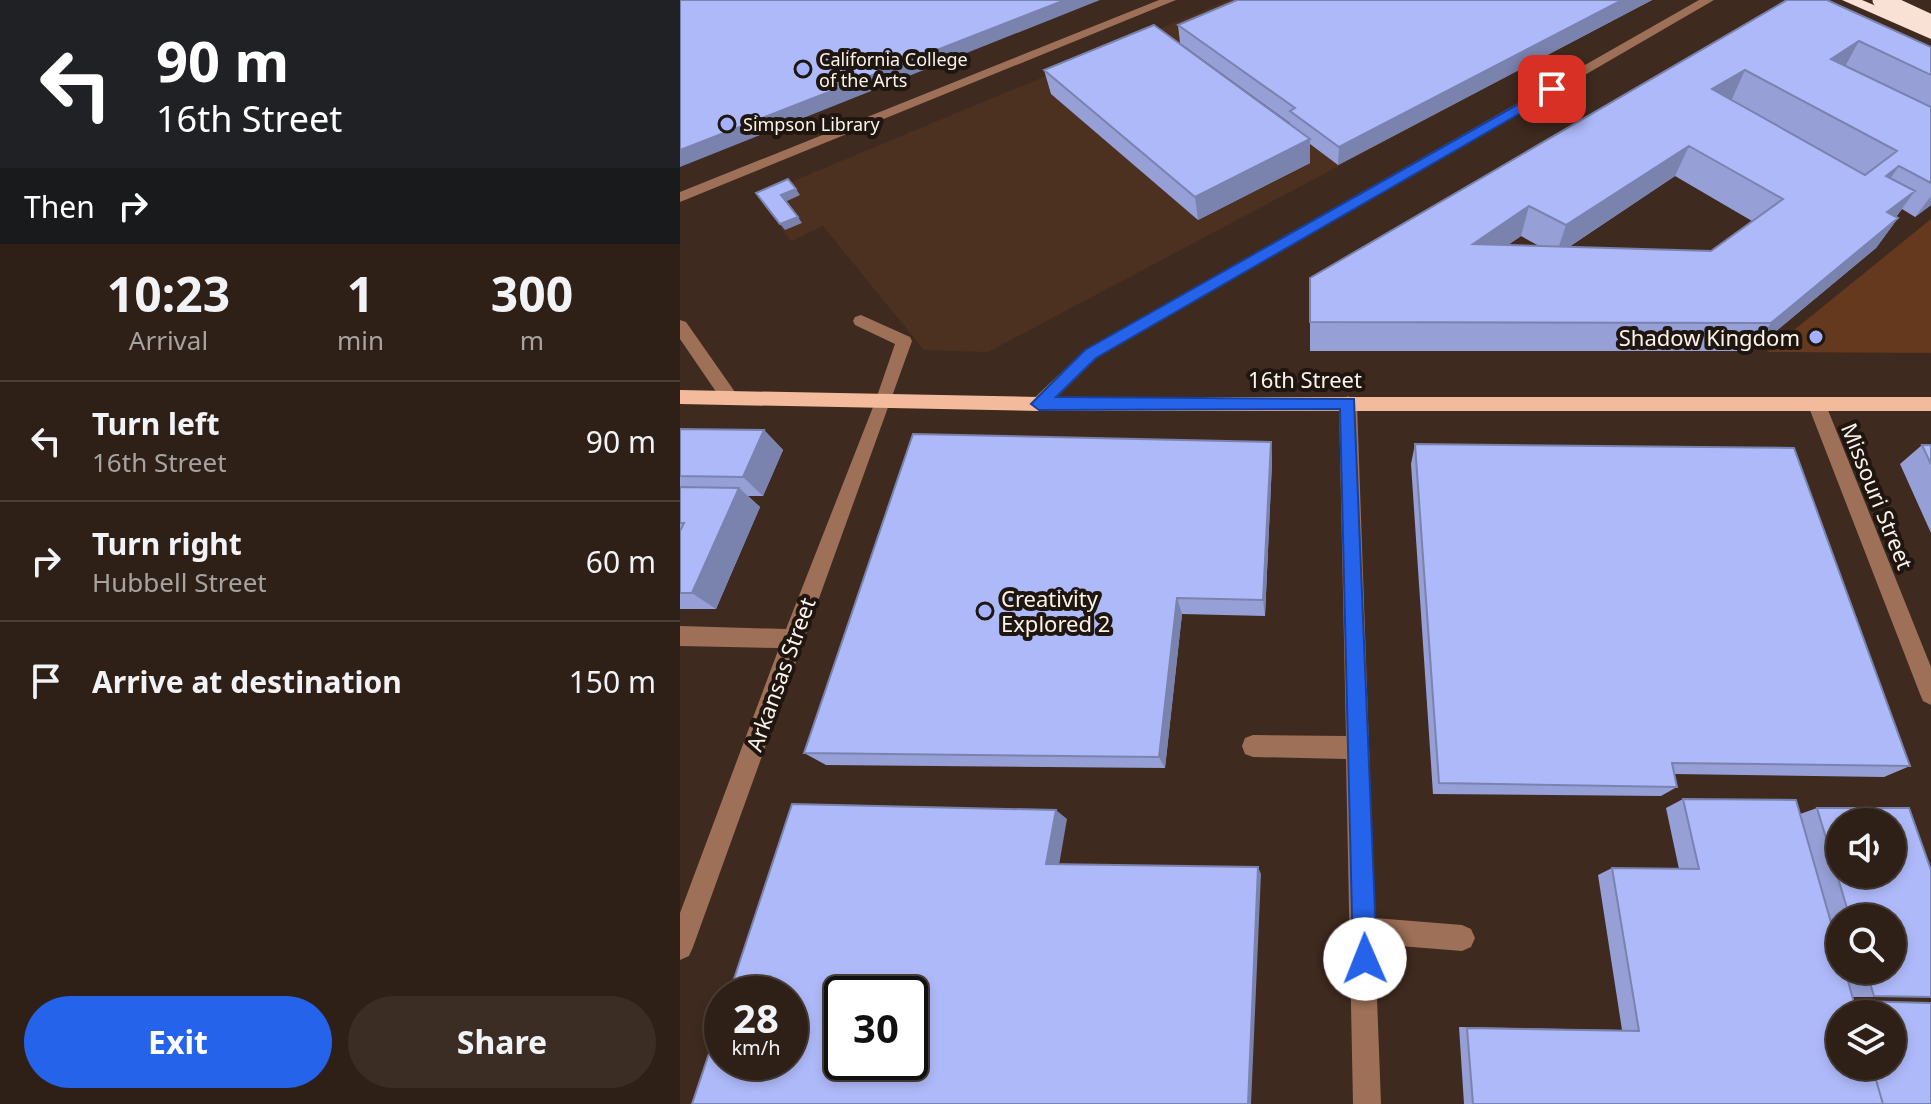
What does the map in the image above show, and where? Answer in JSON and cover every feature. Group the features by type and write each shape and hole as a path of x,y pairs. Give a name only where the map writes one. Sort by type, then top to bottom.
{"highway":[{"path":"1849,0 1931,34"},
{"path":"1881,0 1931,23"}],"main road":[{"name":"16th Street","path":"680,397 1039,404 1931,404"}],"street":[{"path":"680,197 1170,0"},
{"path":"1039,404 1091,354 1708,0"},
{"name":"Arkansas Street","path":"680,947 904,341 861,321"},
{"path":"680,326 729,397"},
{"path":"1348,403 1365,930 1367,1104"},
{"name":"Missouri Street","path":"1817,405 1931,694"},
{"path":"680,636 793,639"},
{"path":"1253,746 1359,748"},
{"path":"1365,930 1462,938"}],"shaded area":[{"path":"1229,0 1652,0 988,352 924,350 823,226 791,241 757,196"},
{"path":"1931,219 1931,353 1767,352"}],"building":[{"name":"California College of the Arts","path":"680,0 1065,0 680,150"},
{"path":"1237,0 1622,0 1339,147 1290,111 1295,108 1178,25"},
{"path":"1787,0 1827,0 1931,47 1931,75 1859,41 1831,59 1931,107 1931,183 1899,166 1886,176 1915,191 1887,212 1898,218 1771,323 1310,322 1310,278","holes":["1745,70 1897,151 1865,175 1712,89","1689,146 1783,199 1711,251 1473,244 1529,206 1566,225"]},
{"path":"1154,25 1310,139 1195,197 1044,70"},
{"path":"788,179 796,189 781,195 798,217 780,224 756,193"},
{"path":"680,429 764,430 743,477 680,476"},
{"name":"Creativity Explored 2","path":"913,434 1271,442 1263,600 1177,598 1159,757 804,753"},
{"path":"1415,444 1794,448 1910,766 1672,763 1677,787 1439,783"},
{"path":"1922,445 1931,445 1931,464"},
{"path":"680,487 739,488 692,593 680,593 680,531 684,523 680,523"},
{"path":"1683,799 1796,800 1826,905 1826,984 1849,984 1853,1000 1826,1000 1826,1080 1876,1080 1883,1104 1473,1104 1467,1028 1639,1031 1612,868 1699,869"},
{"path":"792,804 1056,810 1046,864 1258,867 1248,1104 692,1104 704,1068 704,1080 808,1080 808,976 735,976"},
{"path":"1817,808 1826,808 1826,838"},
{"path":"1906,808 1909,808 1931,870 1931,997 1874,996 1870,984 1906,984 1906,904 1846,904 1841,888 1906,888"},
{"path":"1906,1002 1931,1003 1931,1104 1883,1104 1876,1080 1906,1080"}],"railway":[{"path":"1879,0 1931,22"}],"place":[{"name":"California College of the Arts","path":"803,69"},
{"name":"Simpson Library","path":"727,124"},
{"name":"Shadow Kingdom","path":"1816,337"},
{"name":"Creativity Explored 2","path":"985,611"}],"route":[{"path":"1365,959 1348,403 1039,404 1091,354 1552,89"}]}
